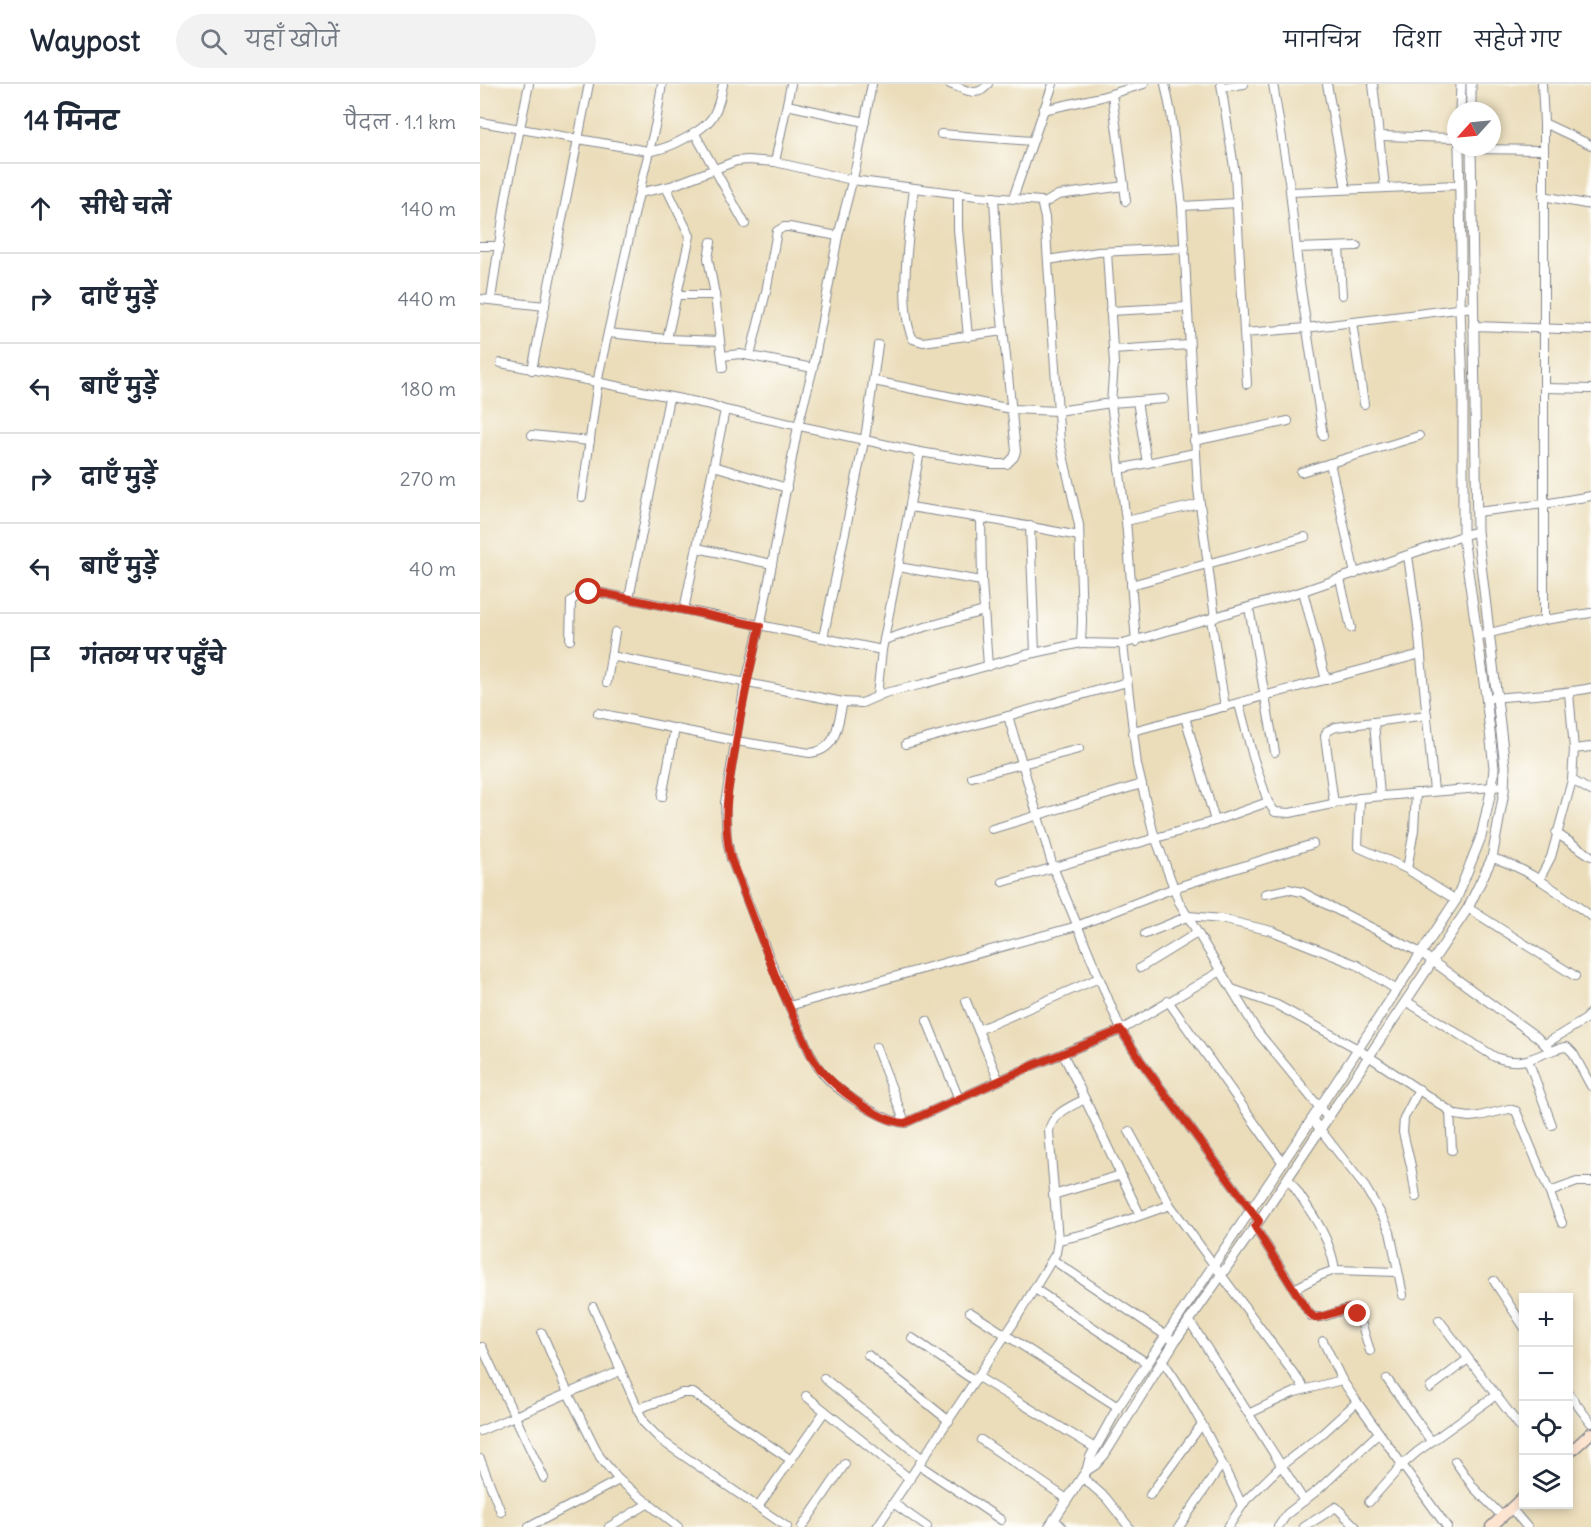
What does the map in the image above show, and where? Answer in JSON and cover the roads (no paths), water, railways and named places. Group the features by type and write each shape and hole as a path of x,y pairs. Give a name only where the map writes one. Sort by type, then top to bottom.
{"main road":[{"path":"1573,1450 1591,1433"},
{"path":"1491,1527 1519,1501"}],"street":[{"path":"491,299 519,130 529,84"},
{"path":"532,370 589,84"},
{"path":"582,497 598,382 656,122 662,84"},
{"path":"480,122 578,140 658,151 694,132 713,117 720,101 723,84"},
{"path":"776,162 791,84"},
{"path":"872,84 838,236 813,368 798,426 760,626 746,684 725,803 727,840 731,859 789,1006 819,1069 849,1095 880,1115 896,1122 905,1123 1121,1030 1221,971"},
{"path":"950,84 975,93 983,90 988,84"},
{"path":"1013,198 1053,84"},
{"path":"1043,110 1144,84"},
{"path":"1165,84 1171,113 1182,206 1195,453 1225,707"},
{"path":"1244,84 1221,85 1235,174 1247,384"},
{"path":"1274,84 1291,192 1306,328 1323,436"},
{"path":"1327,84 1346,189"},
{"path":"1373,84 1386,188"},
{"path":"1460,84 1460,102"},
{"path":"1471,84 1471,102"},
{"path":"1542,84 1544,123 1542,328 1545,388 1544,620"},
{"path":"1112,94 1126,201"},
{"path":"787,105 865,122"},
{"path":"1544,123 1591,145"},
{"path":"694,132 745,224"},
{"path":"941,134 1032,141"},
{"path":"1380,136 1447,138"},
{"path":"1501,149 1543,150"},
{"path":"1085,1474 1090,1458 1118,1407 1320,1108 1456,900 1481,837 1494,768 1462,537 1463,388 1459,156"},
{"path":"1062,1527 1051,1523 1085,1474 1104,1455 1162,1360 1257,1224 1433,961 1468,908 1492,858 1504,786 1505,766 1477,531 1472,156"},
{"path":"639,193 666,187 736,161 776,162 852,180 994,197 1037,199 1043,204 1060,442 1079,536 1081,643"},
{"path":"1291,192 1459,185"},
{"path":"1043,204 1058,195 1124,186"},
{"path":"666,187 690,236 667,339"},
{"path":"914,188 905,273 907,321 913,339 923,342 1003,332"},
{"path":"958,193 958,229 968,337"},
{"path":"1543,196 1591,205"},
{"path":"501,363 711,405 725,410 920,452 992,464 1007,464 1014,458 1016,451 1003,332 994,197"},
{"path":"1182,206 1237,203"},
{"path":"750,356 766,292 777,231 789,227 838,236"},
{"path":"711,242 708,258 715,295 723,368"},
{"path":"480,246 499,246"},
{"path":"1296,248 1357,246"},
{"path":"1339,247 1342,295"},
{"path":"1048,260 1107,252 1185,248"},
{"path":"1107,252 1113,350 1111,403 1126,521 1136,642"},
{"path":"678,295 715,295"},
{"path":"480,299 545,306"},
{"path":"1110,312 1187,307"},
{"path":"1244,333 1306,328 1473,307"},
{"path":"1352,322 1364,404"},
{"path":"1473,326 1591,330"},
{"path":"608,333 720,341"},
{"path":"823,638 864,439 878,345"},
{"path":"1113,350 1189,345"},
{"path":"722,356 740,354 813,368"},
{"path":"873,381 1011,409 1058,411 1111,403 1164,399"},
{"path":"1545,388 1591,389"},
{"path":"629,598 669,398"},
{"path":"1137,401 1147,463"},
{"path":"684,610 725,410"},
{"path":"1194,441 1288,422"},
{"path":"532,435 590,441"},
{"path":"1300,472 1419,436"},
{"path":"877,696 882,650 920,452"},
{"path":"1119,469 1195,453"},
{"path":"1330,463 1355,574"},
{"path":"714,466 787,488"},
{"path":"1477,512 1591,496"},
{"path":"1126,521 1200,504"},
{"path":"910,507 1079,536"},
{"path":"981,518 982,581 988,666"},
{"path":"1030,526 1035,653"},
{"path":"611,656 746,684 843,702 862,703 877,696 1035,653 1081,643 1136,642 1340,579 1477,531"},
{"path":"1131,585 1305,537"},
{"path":"697,548 772,564"},
{"path":"1408,556 1428,715 1434,791"},
{"path":"898,567 982,581"},
{"path":"1340,579 1351,628"},
{"path":"1303,591 1326,680"},
{"path":"570,640 571,604 574,598 597,592 882,650"},
{"path":"1249,608 1275,752"},
{"path":"884,640 984,611"},
{"path":"1477,636 1544,620 1591,613"},
{"path":"607,682 615,632"},
{"path":"1123,644 1142,784 1155,836 1179,902 1257,1031 1328,1118"},
{"path":"1133,731 1421,654"},
{"path":"906,744 1127,682"},
{"path":"1486,698 1569,693 1591,688"},
{"path":"1539,880 1551,857 1572,780 1574,749 1569,693"},
{"path":"598,713 736,741 810,753 821,752 832,742 843,702"},
{"path":"1239,704 1252,757 1268,802 1278,813 1360,798 1504,786"},
{"path":"1334,804 1325,736 1327,730 1428,715"},
{"path":"1008,716 1053,867 1121,1030 1140,1060 1250,1212 1308,1312 1315,1318 1353,1309 1360,1319 1370,1351"},
{"path":"1185,717 1215,820"},
{"path":"1374,722 1380,796"},
{"path":"662,797 675,728"},
{"path":"1574,749 1591,747"},
{"path":"972,777 1079,749"},
{"path":"1572,780 1591,791"},
{"path":"992,829 1142,784"},
{"path":"1407,869 1414,830 1416,793"},
{"path":"1360,798 1358,847 1407,869 1456,900"},
{"path":"1003,882 1215,820 1268,802"},
{"path":"1556,833 1591,855"},
{"path":"789,1006 1077,926 1174,888 1313,844"},
{"path":"1492,858 1539,880 1591,916"},
{"path":"1265,894 1288,889 1302,892 1421,953 1545,1044 1551,1051"},
{"path":"1468,908 1575,976"},
{"path":"1145,933 1189,916 1221,919 1272,931 1356,965 1397,990"},
{"path":"1140,968 1197,933"},
{"path":"978,1030 1099,978"},
{"path":"1231,988 1277,1005 1358,1049 1450,1112 1469,1117 1509,1108 1516,1111 1562,1224"},
{"path":"966,1001 999,1081"},
{"path":"1168,1001 1282,1163"},
{"path":"1406,1001 1508,1062 1528,1060 1563,1047 1570,1049 1591,1086"},
{"path":"1545,1044 1586,1019 1591,1012"},
{"path":"927,1021 959,1100"},
{"path":"876,1047 905,1123"},
{"path":"1063,1054 1140,1215"},
{"path":"1528,1060 1552,1125"},
{"path":"1416,1197 1412,1166 1403,1132 1404,1118 1419,1089"},
{"path":"877,1527 1053,1260 1058,1240 1049,1131 1056,1115 1085,1099"},
{"path":"1450,1112 1452,1150"},
{"path":"1312,1119 1365,1187 1384,1219 1390,1232 1402,1295"},
{"path":"1129,1131 1170,1205 1305,1389"},
{"path":"1053,1195 1121,1175"},
{"path":"1288,1178 1324,1232 1333,1254 1335,1270"},
{"path":"1550,1192 1577,1182 1591,1182"},
{"path":"1058,1240 1094,1232 1170,1205"},
{"path":"1053,1260 1175,1341"},
{"path":"1294,1289 1335,1270 1397,1272"},
{"path":"1494,1281 1519,1319"},
{"path":"1035,1289 1147,1363"},
{"path":"593,1307 637,1409 648,1429 787,1527"},
{"path":"970,1312 1118,1407"},
{"path":"1189,1320 1304,1501"},
{"path":"1439,1320 1519,1425"},
{"path":"542,1333 568,1393 600,1457 619,1480 678,1527"},
{"path":"912,1338 976,1379 1095,1448"},
{"path":"1323,1341 1342,1380 1447,1527"},
{"path":"482,1347 544,1478"},
{"path":"868,1355 949,1421"},
{"path":"1430,1388 1468,1359"},
{"path":"1162,1360 1180,1385 1202,1424 1242,1505"},
{"path":"480,1431 620,1371"},
{"path":"824,1378 921,1462 1001,1520"},
{"path":"1387,1379 1431,1441"},
{"path":"1250,1413 1305,1389 1342,1380"},
{"path":"637,1409 682,1393 693,1393 791,1460"},
{"path":"1369,1502 1402,1465 1431,1441 1496,1395"},
{"path":"806,1396 910,1479"},
{"path":"1573,1398 1591,1423"},
{"path":"1228,1527 1242,1505 1282,1465 1321,1435 1357,1402"},
{"path":"758,1507 825,1411"},
{"path":"1150,1495 1202,1424"},
{"path":"1278,1527 1287,1514 1379,1433"},
{"path":"981,1440 1067,1499"},
{"path":"480,1459 501,1512"},
{"path":"1455,1461 1474,1488 1502,1516"},
{"path":"802,1527 845,1464"},
{"path":"1179,1527 1222,1464"},
{"path":"1085,1474 1129,1527"},
{"path":"529,1527 619,1480"},
{"path":"609,1527 649,1503"},
{"path":"893,1503 927,1527"},
{"path":"1304,1527 1336,1507 1356,1527"},
{"path":"1511,1508 1527,1527"}]}
